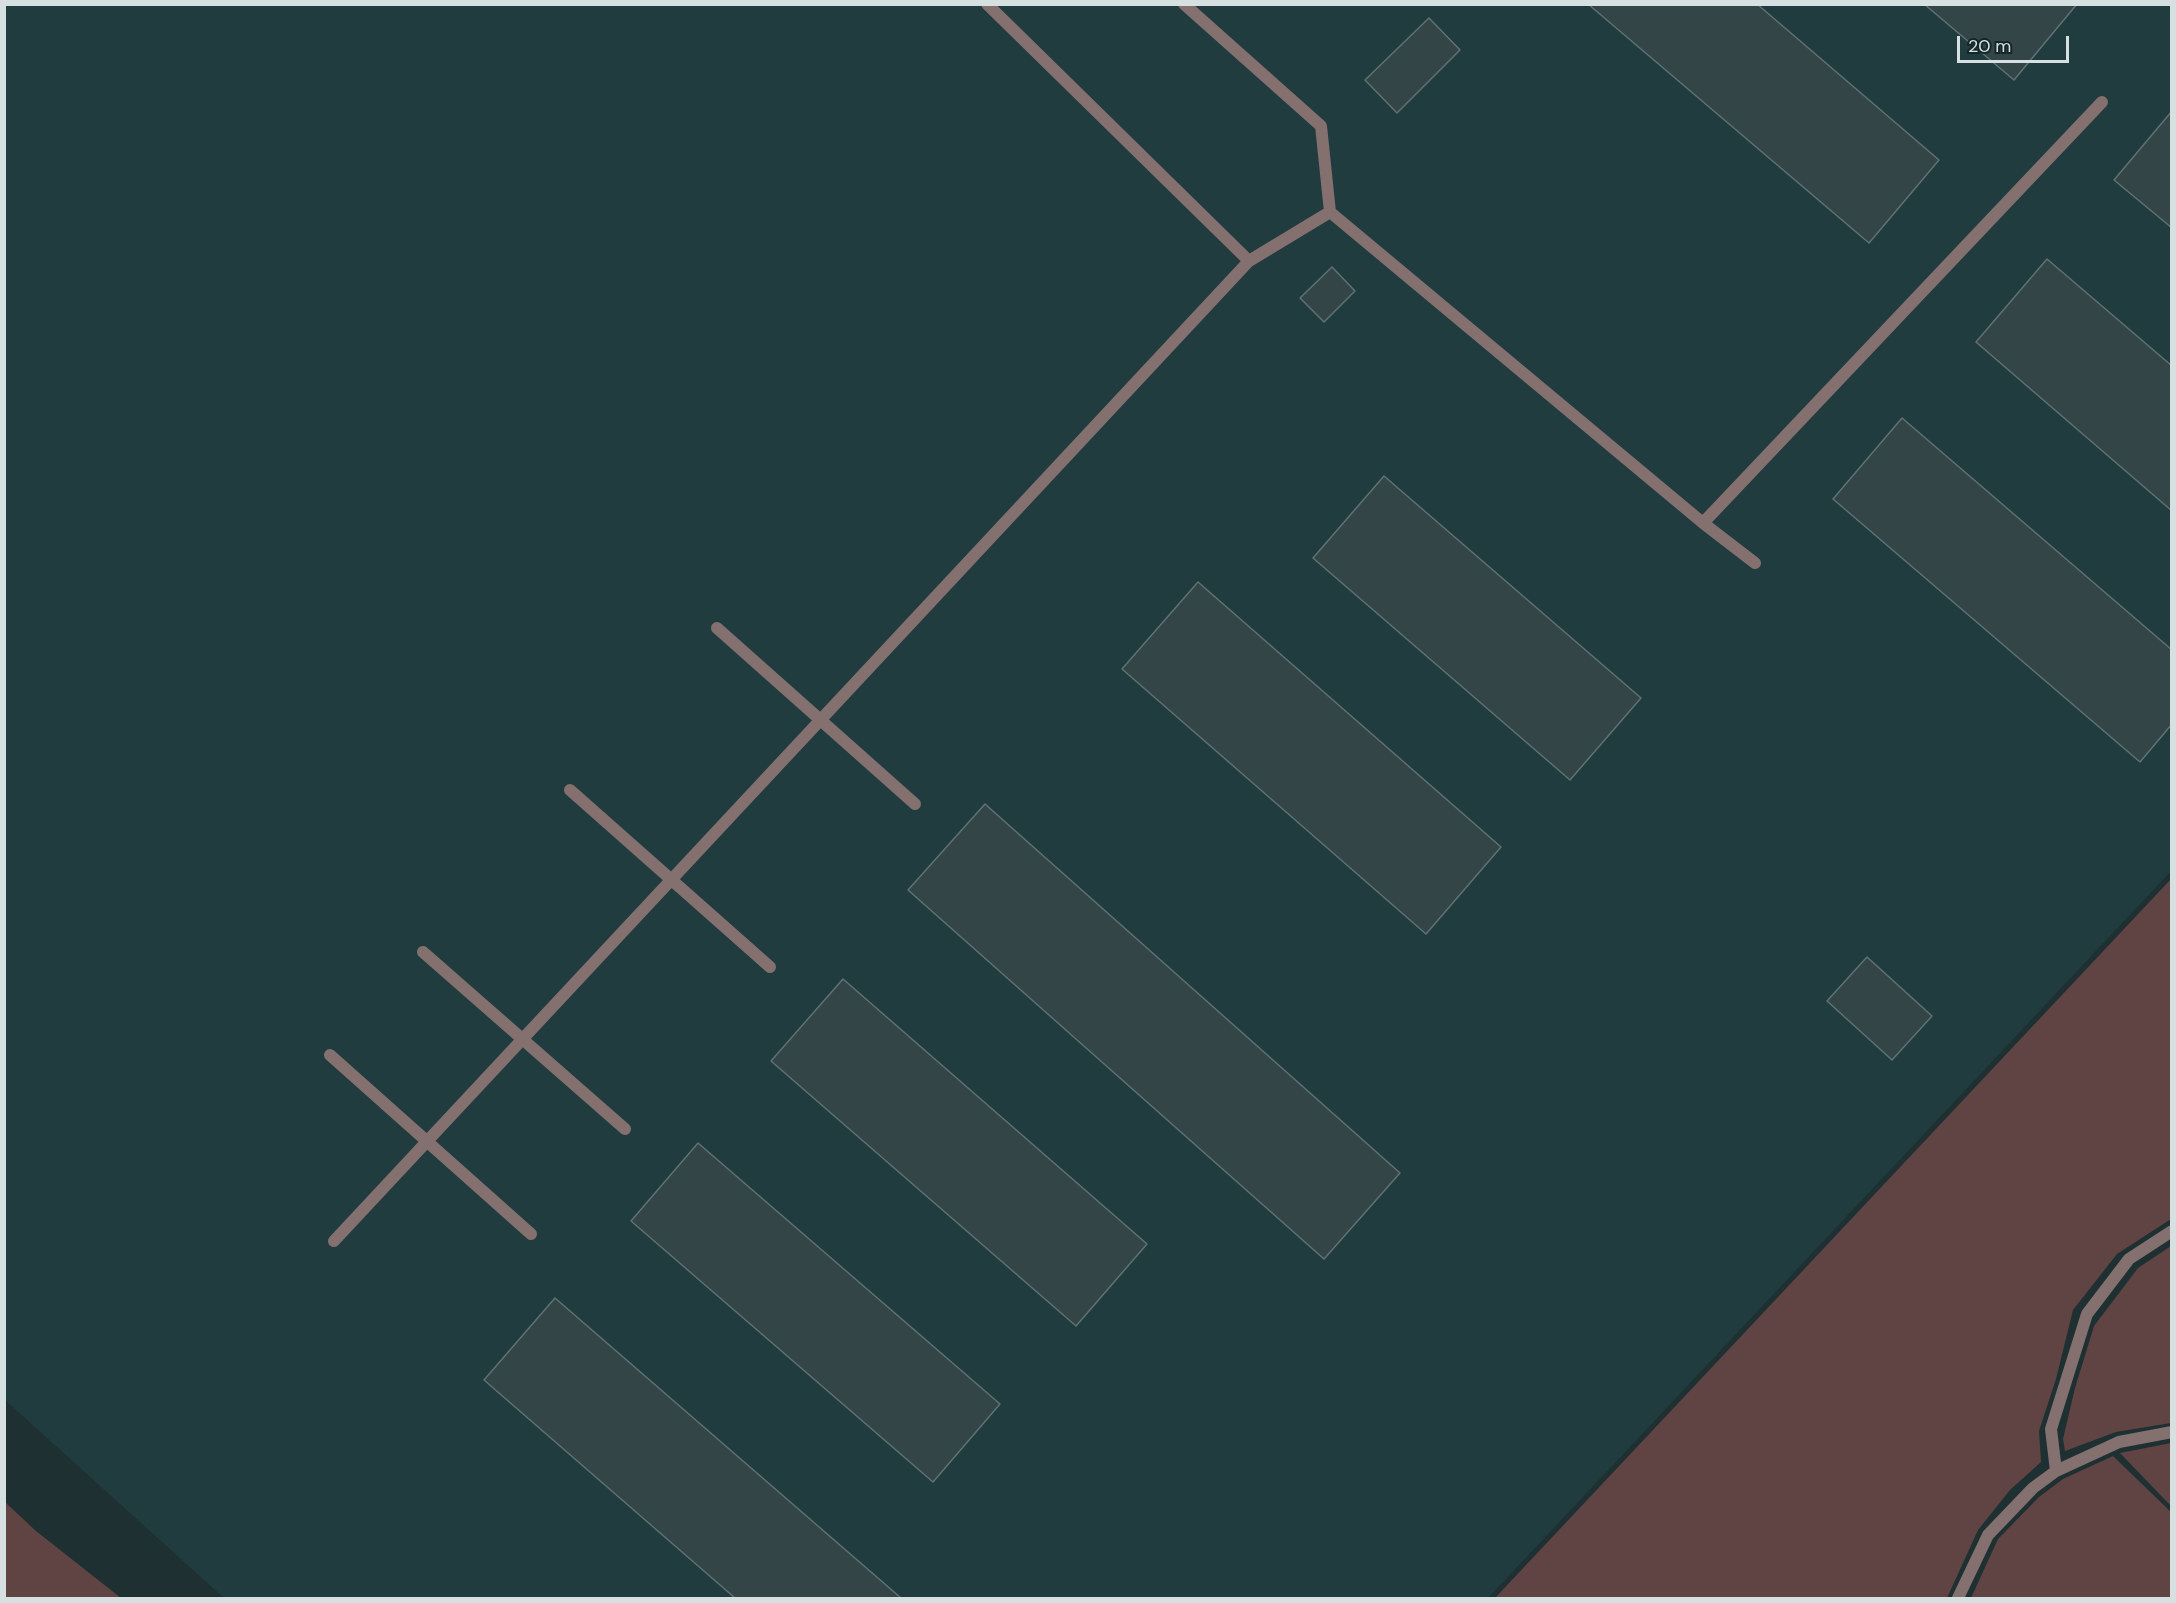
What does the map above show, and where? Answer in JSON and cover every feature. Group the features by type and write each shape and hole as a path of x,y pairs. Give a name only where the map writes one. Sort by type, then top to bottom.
{"lane":[{"path":"987,4 1249,261"},
{"path":"1184,4 1321,126 1330,212 1703,523 1755,563"},
{"path":"1703,523 2102,102"},
{"path":"334,1241 1249,261 1330,212"},
{"path":"717,628 915,804"},
{"path":"570,790 770,967"},
{"path":"423,952 625,1129"},
{"path":"330,1055 531,1234"},
{"path":"2056,1471 2052,1430 2087,1314 2129,1259 2172,1231"},
{"path":"1958,1599 1988,1534 2033,1488 2056,1471 2119,1442 2172,1432"}],"shaded area":[{"path":"5,5 2171,5 2171,871 1488,1598 224,1598 5,1400"},
{"path":"2171,879 2171,1219 2117,1254 2073,1310 2056,1379 2039,1431 2041,1462 2010,1490 1978,1530 1947,1598 1495,1598"},
{"path":"2171,1246 2171,1423 2116,1432 2065,1451 2063,1439 2075,1388 2094,1326 2138,1268"},
{"path":"2172,1443 2171,1506 2120,1453"},
{"path":"2113,1456 2171,1512 2171,1598 1971,1598 1998,1539 2039,1497 2063,1479"},
{"path":"5,1502 36,1531 121,1598 5,1598"}],"building":[{"path":"1588,4 1757,4 1939,160 1869,243"},
{"path":"1924,4 2077,4 2014,80"},
{"path":"1429,18 1460,50 1397,113 1365,80"},
{"path":"2172,111 2172,228 2114,180"},
{"path":"2047,259 2172,366 2172,511 1976,342"},
{"path":"1332,267 1355,291 1324,322 1300,298"},
{"path":"1902,418 2172,650 2172,724 2140,762 1833,499"},
{"path":"1384,476 1641,698 1570,780 1313,558"},
{"path":"1198,582 1501,847 1426,934 1122,669"},
{"path":"985,804 1400,1173 1324,1259 908,890"},
{"path":"1867,957 1932,1016 1892,1060 1827,1001"},
{"path":"843,979 1147,1244 1076,1326 771,1061"},
{"path":"698,1143 1000,1404 933,1482 631,1221"},
{"path":"555,1298 901,1598 735,1598 484,1380"}]}
